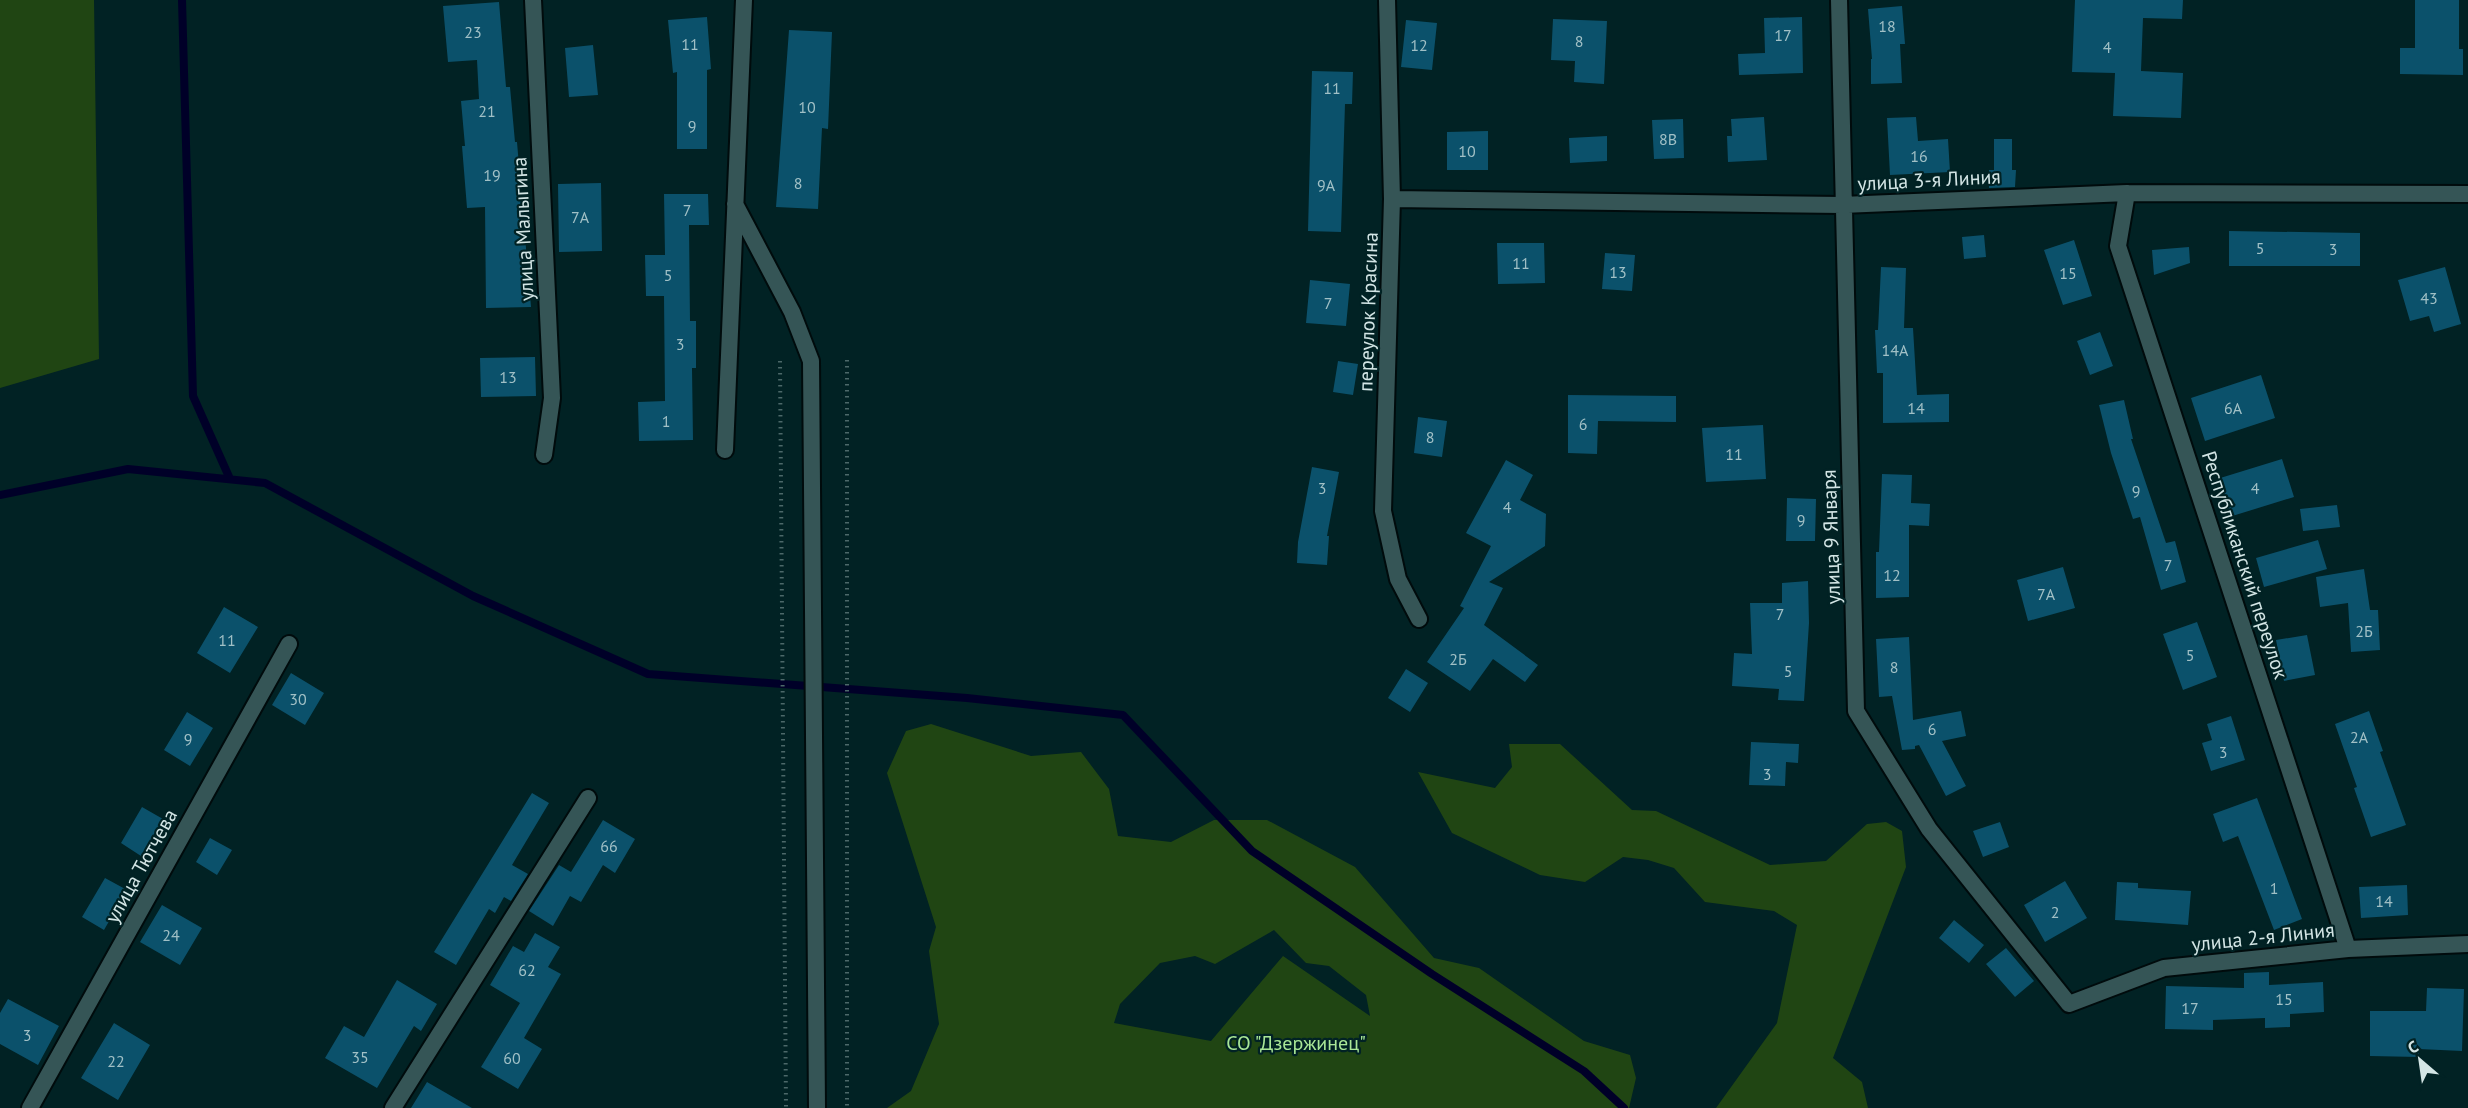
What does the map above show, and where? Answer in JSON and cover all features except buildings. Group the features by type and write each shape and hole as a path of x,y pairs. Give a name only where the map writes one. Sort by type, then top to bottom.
{"street":[{"name":"улица Малыгина","path":"533,0 552,398 543,455"},
{"path":"725,450 744,0"},
{"name":"переулок Красина","path":"1387,0 1392,199 1383,511 1398,579 1419,619"},
{"name":"улица 9 Января","path":"1839,0 1842,205 1857,711 1929,829 2069,1004"},
{"name":"улица 3-я Линия","path":"1392,199 1842,205 2127,192 2468,194"},
{"name":"Республиканский переулок","path":"2127,192 2118,246 2348,949"},
{"path":"735,204 792,312 811,361 817,1108"},
{"name":"улица Тютчева","path":"30,1108 289,644"},
{"path":"393,1108 588,798"},
{"name":"улица 2-я Линия","path":"2069,1004 2164,968 2348,949 2468,944"}],"path":[{"path":"847,360 847,1108"},
{"path":"780,361 786,1108"}],"green space":[{"path":"0,0 94,0 99,359 0,388"},
{"name":"СО \"Дзержинец\"","path":"931,724 1031,756 1081,752 1109,789 1118,836 1171,842 1214,820 1267,820 1355,867 1434,958 1479,968 1584,1041 1630,1055 1636,1078 1629,1108 887,1108 911,1091 939,1024 929,951 936,927 887,773 906,731","holes":["1274,930 1306,963 1329,966 1366,995 1370,1016 1283,956 1211,1041 1114,1023 1120,1004 1160,963 1195,956 1215,964"]},
{"path":"1509,744 1560,744 1632,810 1656,811 1770,865 1826,861 1867,824 1886,822 1902,831 1906,867 1833,1058 1862,1082 1868,1108 1716,1108 1777,1023 1797,925 1774,911 1705,902 1674,868 1648,860 1623,857 1585,882 1540,875 1452,833 1418,772 1495,788 1512,767"}],"waterway":[{"path":"182,0 193,396 230,479"},
{"path":"0,495 128,469 265,483 473,596 648,674 967,698 1123,715 1252,851 1432,974 1584,1071 1624,1108"}]}
